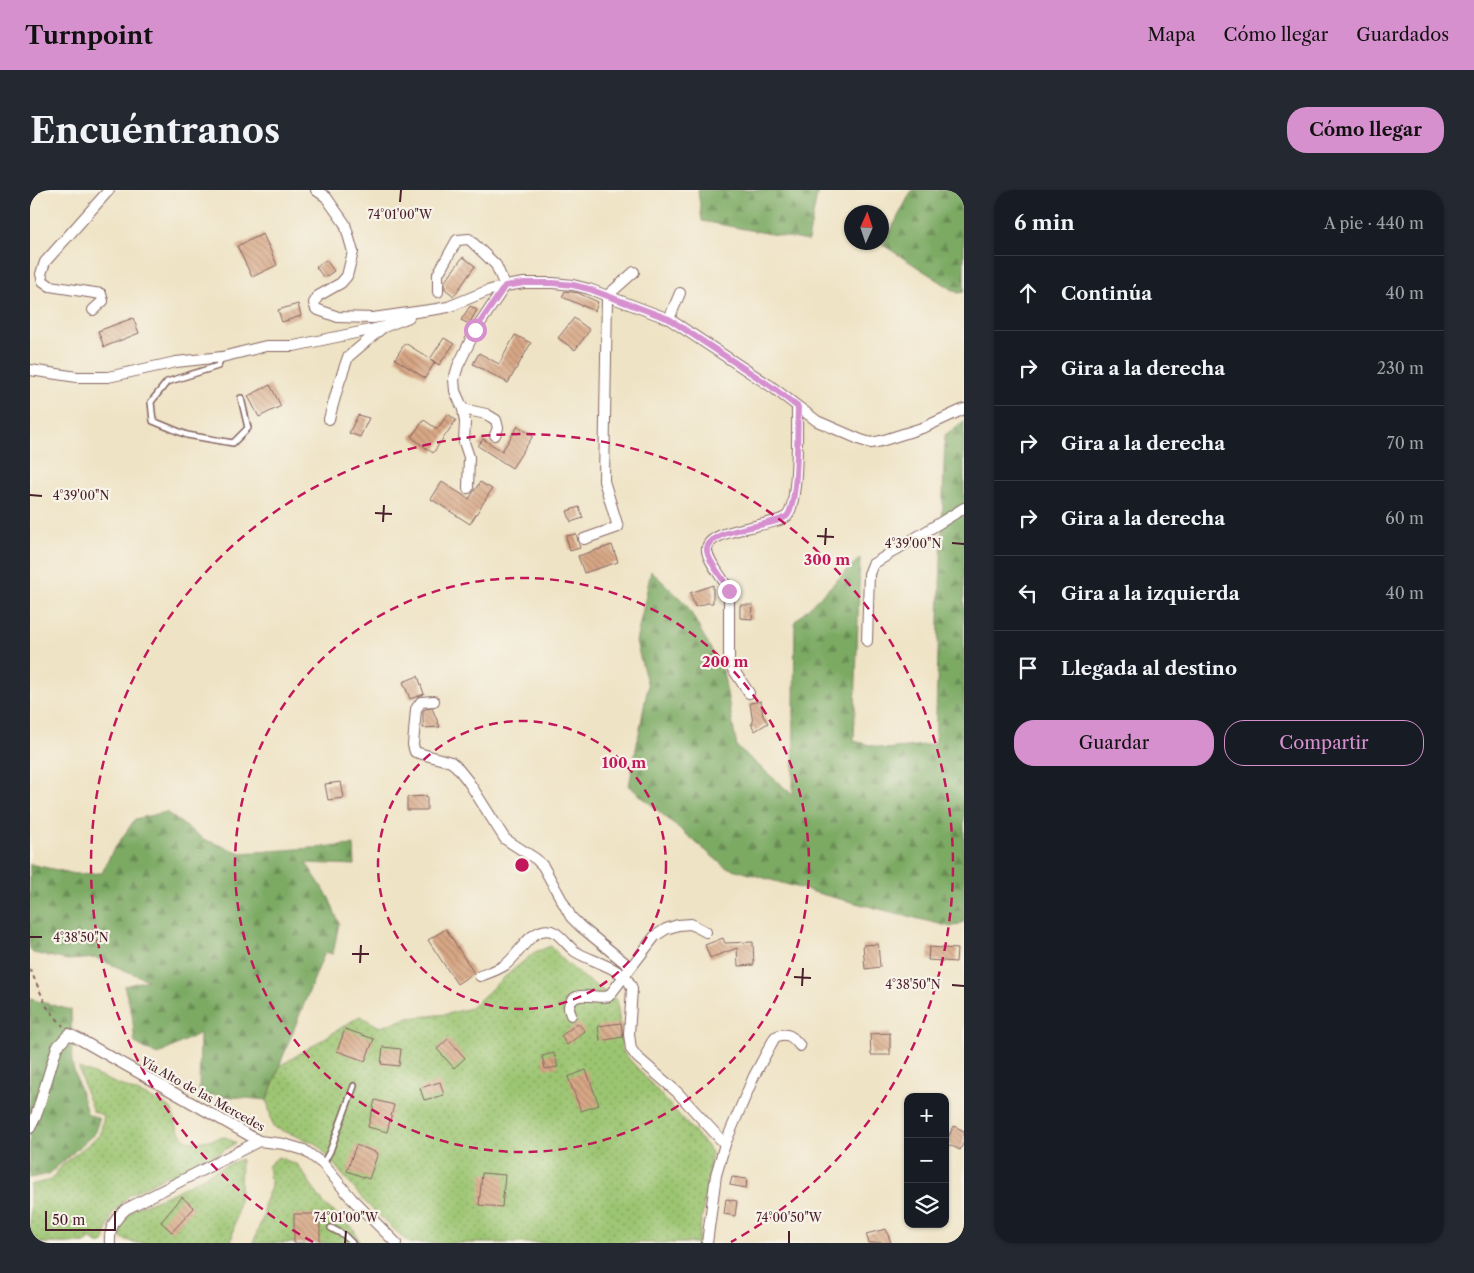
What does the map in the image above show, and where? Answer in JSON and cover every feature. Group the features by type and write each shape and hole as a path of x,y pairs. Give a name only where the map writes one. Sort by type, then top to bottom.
{"street":[{"path":"93,310 103,301 101,294 50,286 42,282 41,274 45,262 109,190"},
{"path":"316,190 326,197 345,224 353,252 347,276 341,283 318,296 314,303 316,309 338,318 373,318 428,310 448,306 487,291 524,283 573,285 669,319 772,387 817,421 861,440 871,443 881,442 924,427 964,409"},
{"path":"438,292 438,274 457,240 469,239 496,265 505,286"},
{"path":"584,539 618,527 604,481 607,296 634,272"},
{"path":"468,488 469,458 464,442 465,422 463,409 455,390 454,379 475,330 505,286"},
{"path":"669,319 680,293"},
{"path":"30,370 77,377 108,377 176,362 222,356 266,346 294,346 384,326 428,310"},
{"path":"329,419 348,357 384,326"},
{"path":"749,693 729,663 729,591 707,550 709,543 723,535 782,519 790,511 794,486 798,407"},
{"path":"463,409 486,414 496,420 498,428 496,435"},
{"path":"867,641 869,574 874,564 935,524 964,508"},
{"path":"434,701 421,702 416,709 413,745 415,752 451,762 456,766 506,838 543,866 571,917 627,971 632,989 629,1034 631,1049 637,1057 677,1092 725,1144"},
{"path":"571,1015 569,1005 572,1000 578,997 604,998 609,996 655,936 666,929 678,925 691,924 706,932"},
{"path":"480,976 504,966 537,933 547,930 559,935 576,952 627,971"},
{"path":"30,1128 36,1116 57,1047 69,1034"},
{"name":"Vía Alto de las Mercedes","path":"69,1034 259,1141 284,1144 304,1150 323,1164 352,1200 393,1242"},
{"path":"707,1243 715,1181 725,1144 754,1076 776,1036 781,1034 790,1035 800,1046"},
{"path":"110,1243 110,1231 126,1209 259,1141"}],"lane":[{"path":"222,356 218,366 167,382 151,402 153,422 187,435 233,443 248,428 241,398"},
{"path":"323,1164 330,1151 354,1086"},
{"path":"331,1228 344,1235 352,1243"}],"path":[{"path":"30,969 47,1007 69,1034"}],"green space":[{"path":"698,190 818,190 808,241 702,221"},
{"path":"912,190 964,190 964,292 958,293 889,249 889,234"},
{"path":"964,421 964,922 951,927 828,896 725,867 629,786 648,686 636,642 651,571 686,604 723,671 737,747 793,795 795,621 860,558 854,741 886,749 935,744 945,435"},
{"path":"166,812 203,839 241,853 354,845 355,865 306,863 329,898 339,923 333,954 325,952 267,1100 199,1094 200,1033 157,1055 135,1043 132,1014 124,986 148,980 96,958 68,960 33,953 30,950 30,864 75,874 102,873 111,854 135,819"},
{"path":"551,946 582,976 617,1000 623,1052 712,1152 698,1243 410,1243 366,1203 317,1144 273,1127 267,1100 280,1066 360,1016 380,1027 408,1018 447,1014 471,1008 535,952"},
{"path":"30,999 71,1010 72,1064 87,1113 99,1119 95,1133 49,1174 30,1178"},
{"path":"79,1068 171,1108 178,1129 186,1140 197,1142 225,1137 236,1143 172,1180 168,1175 129,1195 112,1214 103,1243 98,1243 89,1238 87,1243 30,1243 30,1185 51,1180 63,1164 100,1135 104,1116 93,1111"},
{"path":"278,1157 298,1165 324,1204 354,1229 360,1243 253,1243 264,1214 264,1203 271,1187 268,1166"},
{"path":"241,1159 240,1195 231,1243 134,1243 120,1237 120,1226 133,1209 173,1193"}],"building":[{"path":"263,234 277,265 252,277 237,246"},
{"path":"463,257 475,266 454,296 445,289 445,281"},
{"path":"326,260 334,271 324,278 316,267"},
{"path":"565,291 578,293 598,302 595,311 562,297"},
{"path":"298,304 301,316 282,322 278,310"},
{"path":"470,306 477,310 469,324 461,320"},
{"path":"133,318 139,333 104,347 98,331"},
{"path":"574,318 590,330 575,350 558,338"},
{"path":"515,335 531,343 508,383 473,364 479,353 499,364"},
{"path":"444,338 454,344 439,365 430,359"},
{"path":"405,343 435,362 425,378 395,359"},
{"path":"270,385 281,406 259,417 248,396"},
{"path":"448,414 456,420 433,453 411,437 424,420 437,429"},
{"path":"358,415 369,418 360,437 349,433"},
{"path":"518,426 533,436 512,468 478,446 483,439 502,451"},
{"path":"442,482 469,499 480,482 492,489 470,524 431,499"},
{"path":"579,507 583,518 571,522 567,511"},
{"path":"576,534 580,548 570,551 566,536"},
{"path":"612,545 618,562 584,573 578,556"},
{"path":"713,585 713,603 695,607 690,593"},
{"path":"740,605 753,605 752,619 740,618"},
{"path":"418,676 424,694 410,699 403,682"},
{"path":"761,701 763,716 768,723 755,731 751,724 753,724 750,703"},
{"path":"432,708 440,727 423,728 423,711"},
{"path":"341,782 344,798 328,800 325,784"},
{"path":"427,796 427,810 407,810 407,797"},
{"path":"446,929 474,973 457,984 428,940"},
{"path":"723,938 725,943 753,942 754,965 738,966 737,948 710,958 705,945"},
{"path":"878,944 880,967 865,969 863,945"},
{"path":"929,947 957,949 956,962 928,960"},
{"path":"578,1023 585,1031 567,1045 561,1036"},
{"path":"621,1023 623,1037 600,1041 598,1026"},
{"path":"345,1029 374,1039 365,1061 337,1051"},
{"path":"890,1033 890,1055 871,1055 870,1034"},
{"path":"448,1039 465,1058 454,1068 437,1049"},
{"path":"383,1047 401,1049 399,1066 381,1064"},
{"path":"554,1053 558,1067 545,1069 542,1056"},
{"path":"586,1070 599,1105 581,1111 568,1077"},
{"path":"440,1082 444,1095 424,1100 420,1088"},
{"path":"375,1100 394,1105 387,1132 368,1127"},
{"path":"954,1126 964,1131 964,1142 960,1150 949,1145 949,1135"},
{"path":"356,1145 378,1153 369,1179 347,1171"},
{"path":"482,1173 505,1175 502,1207 479,1205"},
{"path":"732,1177 747,1179 746,1188 730,1185"},
{"path":"182,1197 194,1208 172,1232 161,1222"},
{"path":"726,1199 737,1201 735,1216 724,1214"},
{"path":"294,1214 320,1214 320,1243 294,1243"},
{"path":"886,1229 891,1243 869,1243 866,1234"}],"route":[{"path":"475,330 505,286 524,283 573,285 589,289 669,319 772,387 798,407 792,506 787,516 782,519 737,530 709,543 707,550 710,558 729,591"}]}
